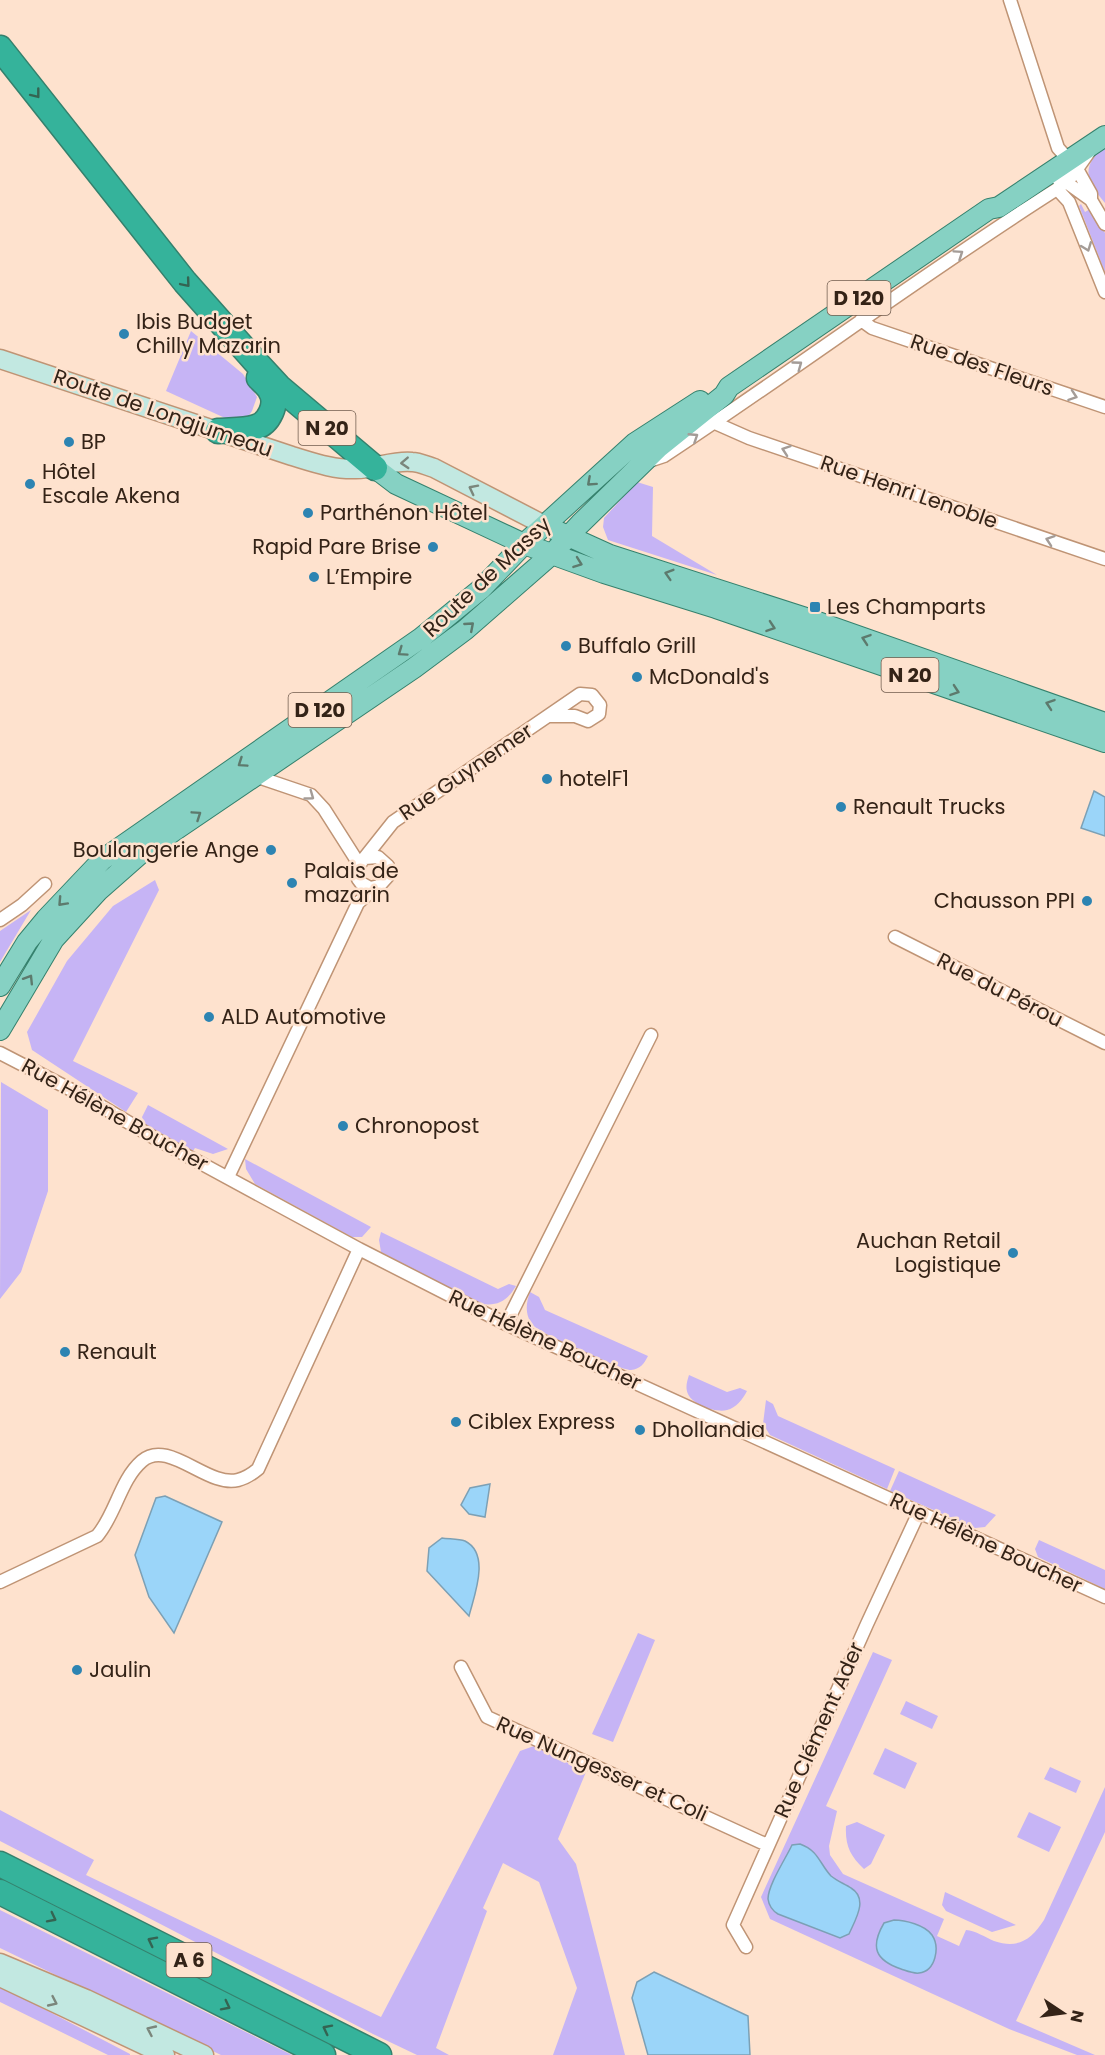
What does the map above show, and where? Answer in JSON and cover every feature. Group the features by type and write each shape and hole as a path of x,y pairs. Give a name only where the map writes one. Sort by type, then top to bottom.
{"highway":[{"path":"0,48 185,282 255,361 258,376 272,392 274,400 271,413 264,423 256,427 219,431"},
{"name":"N 20","path":"255,361 279,387 375,468"},
{"name":"A 6","path":"0,1863 379,2055"},
{"name":"A 6","path":"0,1892 323,2055"}],"main road":[{"name":"D 120","path":"729,387 989,209 995,201 1069,161 1105,126"},
{"path":"989,209 999,207 1055,183 1069,161 1099,140"},
{"name":"Route de Massy","path":"0,1030 54,939 98,891 140,854 414,668 465,630 552,554 658,448 724,395 729,387"},
{"name":"Route de Massy","path":"0,986 27,942 102,860 421,638 481,589 544,525 635,443 721,389 729,387"},
{"name":"N 20","path":"375,468 396,484 524,544 552,554 720,600"},
{"name":"N 20","path":"544,525 720,600 1103,738"}],"street":[{"path":"1010,0 1058,148 1091,194 1105,224"},
{"path":"1055,183 1098,206"},
{"path":"1055,183 1070,202 1105,292"},
{"name":"Route de Massy","path":"642,464 664,456 751,399 1055,183"},
{"name":"Rue des Fleurs","path":"861,320 872,328 1105,407"},
{"name":"Route de Longjumeau","path":"0,359 292,456 334,468 354,470 375,468"},
{"name":"Rue Henri Lenoble","path":"714,423 749,438 1105,559"},
{"name":"N 20","path":"375,468 398,462 420,463 544,525"},
{"name":"Rue Guynemer","path":"362,861 393,822 406,812 576,697 584,693 592,694 599,701 600,710 596,717 588,721 575,716 550,716"},
{"path":"575,716 572,708 576,697"},
{"path":"255,776 311,795 324,809 362,861 358,879 358,903"},
{"name":"Rue Guynemer","path":"385,862 386,832"},
{"path":"228,1177 358,903 386,880 389,871 385,862 378,857 362,861"},
{"path":"358,879 365,886 375,888"},
{"path":"0,920 22,905 45,884"},
{"name":"Rue du Pérou","path":"895,937 1105,1043"},
{"path":"506,1324 651,1035"},
{"name":"Rue Hélène Boucher","path":"0,1053 89,1099 158,1140 359,1249 506,1324 1105,1597"},
{"path":"0,1581 97,1536 106,1526 133,1470 144,1458 156,1454 170,1457 217,1479 236,1481 258,1469 359,1249"},
{"name":"Rue Clément Ader","path":"746,1947 733,1925 767,1845 919,1512"},
{"name":"Rue Nungesser et Coli","path":"461,1667 487,1717 767,1845"},
{"path":"0,1963 86,1999 204,2055"},
{"path":"0,1977 165,2055"}],"shaded area":[{"path":"1105,144 1105,203 1093,187 1088,174 1092,160"},
{"path":"1081,204 1085,212 1090,209 1105,233 1105,272 1079,206"},
{"path":"191,331 243,374 257,397 245,421 225,418 166,391"},
{"path":"637,482 653,487 652,536 717,575 608,540 603,527 604,518"},
{"path":"155,880 159,890 73,1061 138,1093 126,1112 32,1050 27,1032 67,961 113,906"},
{"path":"31,910 0,962 0,931"},
{"path":"1,1082 48,1110 48,1191 21,1272 0,1299"},
{"path":"148,1105 228,1149 213,1154 195,1148 193,1151 144,1124 142,1117"},
{"path":"245,1159 371,1227 362,1237 352,1237 255,1184 246,1169"},
{"path":"381,1232 498,1289 509,1284 516,1286 500,1302 477,1303 381,1252 379,1240"},
{"path":"530,1292 539,1297 545,1310 648,1356 641,1366 631,1370 611,1364 547,1335 529,1319 527,1308"},
{"path":"689,1375 727,1392 740,1388 747,1391 739,1403 730,1409 722,1411 711,1409 695,1402 688,1394 686,1387"},
{"path":"766,1400 773,1404 778,1416 895,1469 887,1489 770,1435 763,1424"},
{"path":"899,1471 996,1515 985,1527 975,1528 890,1491"},
{"path":"1039,1540 1105,1570 1105,1589 1038,1557 1035,1549"},
{"path":"638,1633 655,1640 613,1742 592,1734"},
{"path":"873,1652 892,1660 826,1806 837,1811 829,1846 830,1855 843,1874 944,1919 937,1936 959,1946 966,1930 994,1941 1010,1944 1029,1938 1044,1920 1105,1787 1105,1832 1016,2021 1095,2055 1077,2055 1009,2029 770,1919 761,1897"},
{"path":"906,1701 938,1716 932,1729 900,1714"},
{"path":"534,1746 586,1772 558,1839 576,1864 625,2055 553,2055 577,1988 539,1882 503,1863 483,1908 487,1911 436,2048 449,2055 417,2055 0,1841 0,1810 94,1860 86,1875 381,2017 520,1751"},
{"path":"885,1748 917,1763 905,1789 873,1774"},
{"path":"1050,1767 1081,1781 1076,1793 1044,1779"},
{"path":"1029,1812 1061,1827 1049,1852 1017,1837"},
{"path":"857,1822 885,1835 871,1864 864,1869 852,1855 846,1839 846,1826"},
{"path":"945,1892 1016,1925 992,1932 946,1911 942,1905"},
{"path":"0,1910 292,2055 221,2055 0,1948"},
{"path":"0,1986 130,2055 108,2055 0,2002"}],"water":[{"path":"1094,791 1105,797 1105,836 1081,828"},
{"path":"490,1484 485,1517 469,1514 461,1505 470,1488"},
{"path":"165,1496 222,1522 174,1633 149,1597 135,1555 156,1498"},
{"path":"442,1538 465,1541 473,1547 477,1555 479,1576 469,1616 427,1571 429,1548"},
{"path":"800,1844 811,1850 831,1876 851,1888 859,1898 859,1910 849,1934 840,1938 778,1914 770,1906 768,1899 774,1879 792,1845"},
{"path":"894,1920 925,1928 932,1935 936,1946 935,1958 925,1971 917,1973 908,1971 892,1965 881,1957 876,1946 877,1939 884,1923"},
{"path":"654,1972 748,2016 750,2055 648,2055 632,1998 637,1982"}],"place":[{"name":"Ibis Budget Chilly Mazarin","path":"124,334"},
{"name":"BP","path":"69,442"},
{"name":"Hôtel Escale Akena","path":"30,484"},
{"name":"Parthénon Hôtel","path":"308,513"},
{"name":"Rapid Pare Brise","path":"433,547"},
{"name":"L’Empire","path":"314,577"},
{"name":"Les Champarts","path":"815,607"},
{"name":"Buffalo Grill","path":"566,646"},
{"name":"McDonald's","path":"637,677"},
{"name":"hotelF1","path":"547,779"},
{"name":"Renault Trucks","path":"841,807"},
{"name":"Boulangerie Ange","path":"271,850"},
{"name":"Palais de mazarin","path":"292,883"},
{"name":"Chausson PPI","path":"1087,901"},
{"name":"ALD Automotive","path":"209,1017"},
{"name":"Chronopost","path":"343,1126"},
{"name":"Auchan Retail Logistique","path":"1013,1253"},
{"name":"Renault","path":"65,1352"},
{"name":"Ciblex Express","path":"456,1422"},
{"name":"Dhollandia","path":"640,1430"},
{"name":"Jaulin","path":"77,1670"}]}
